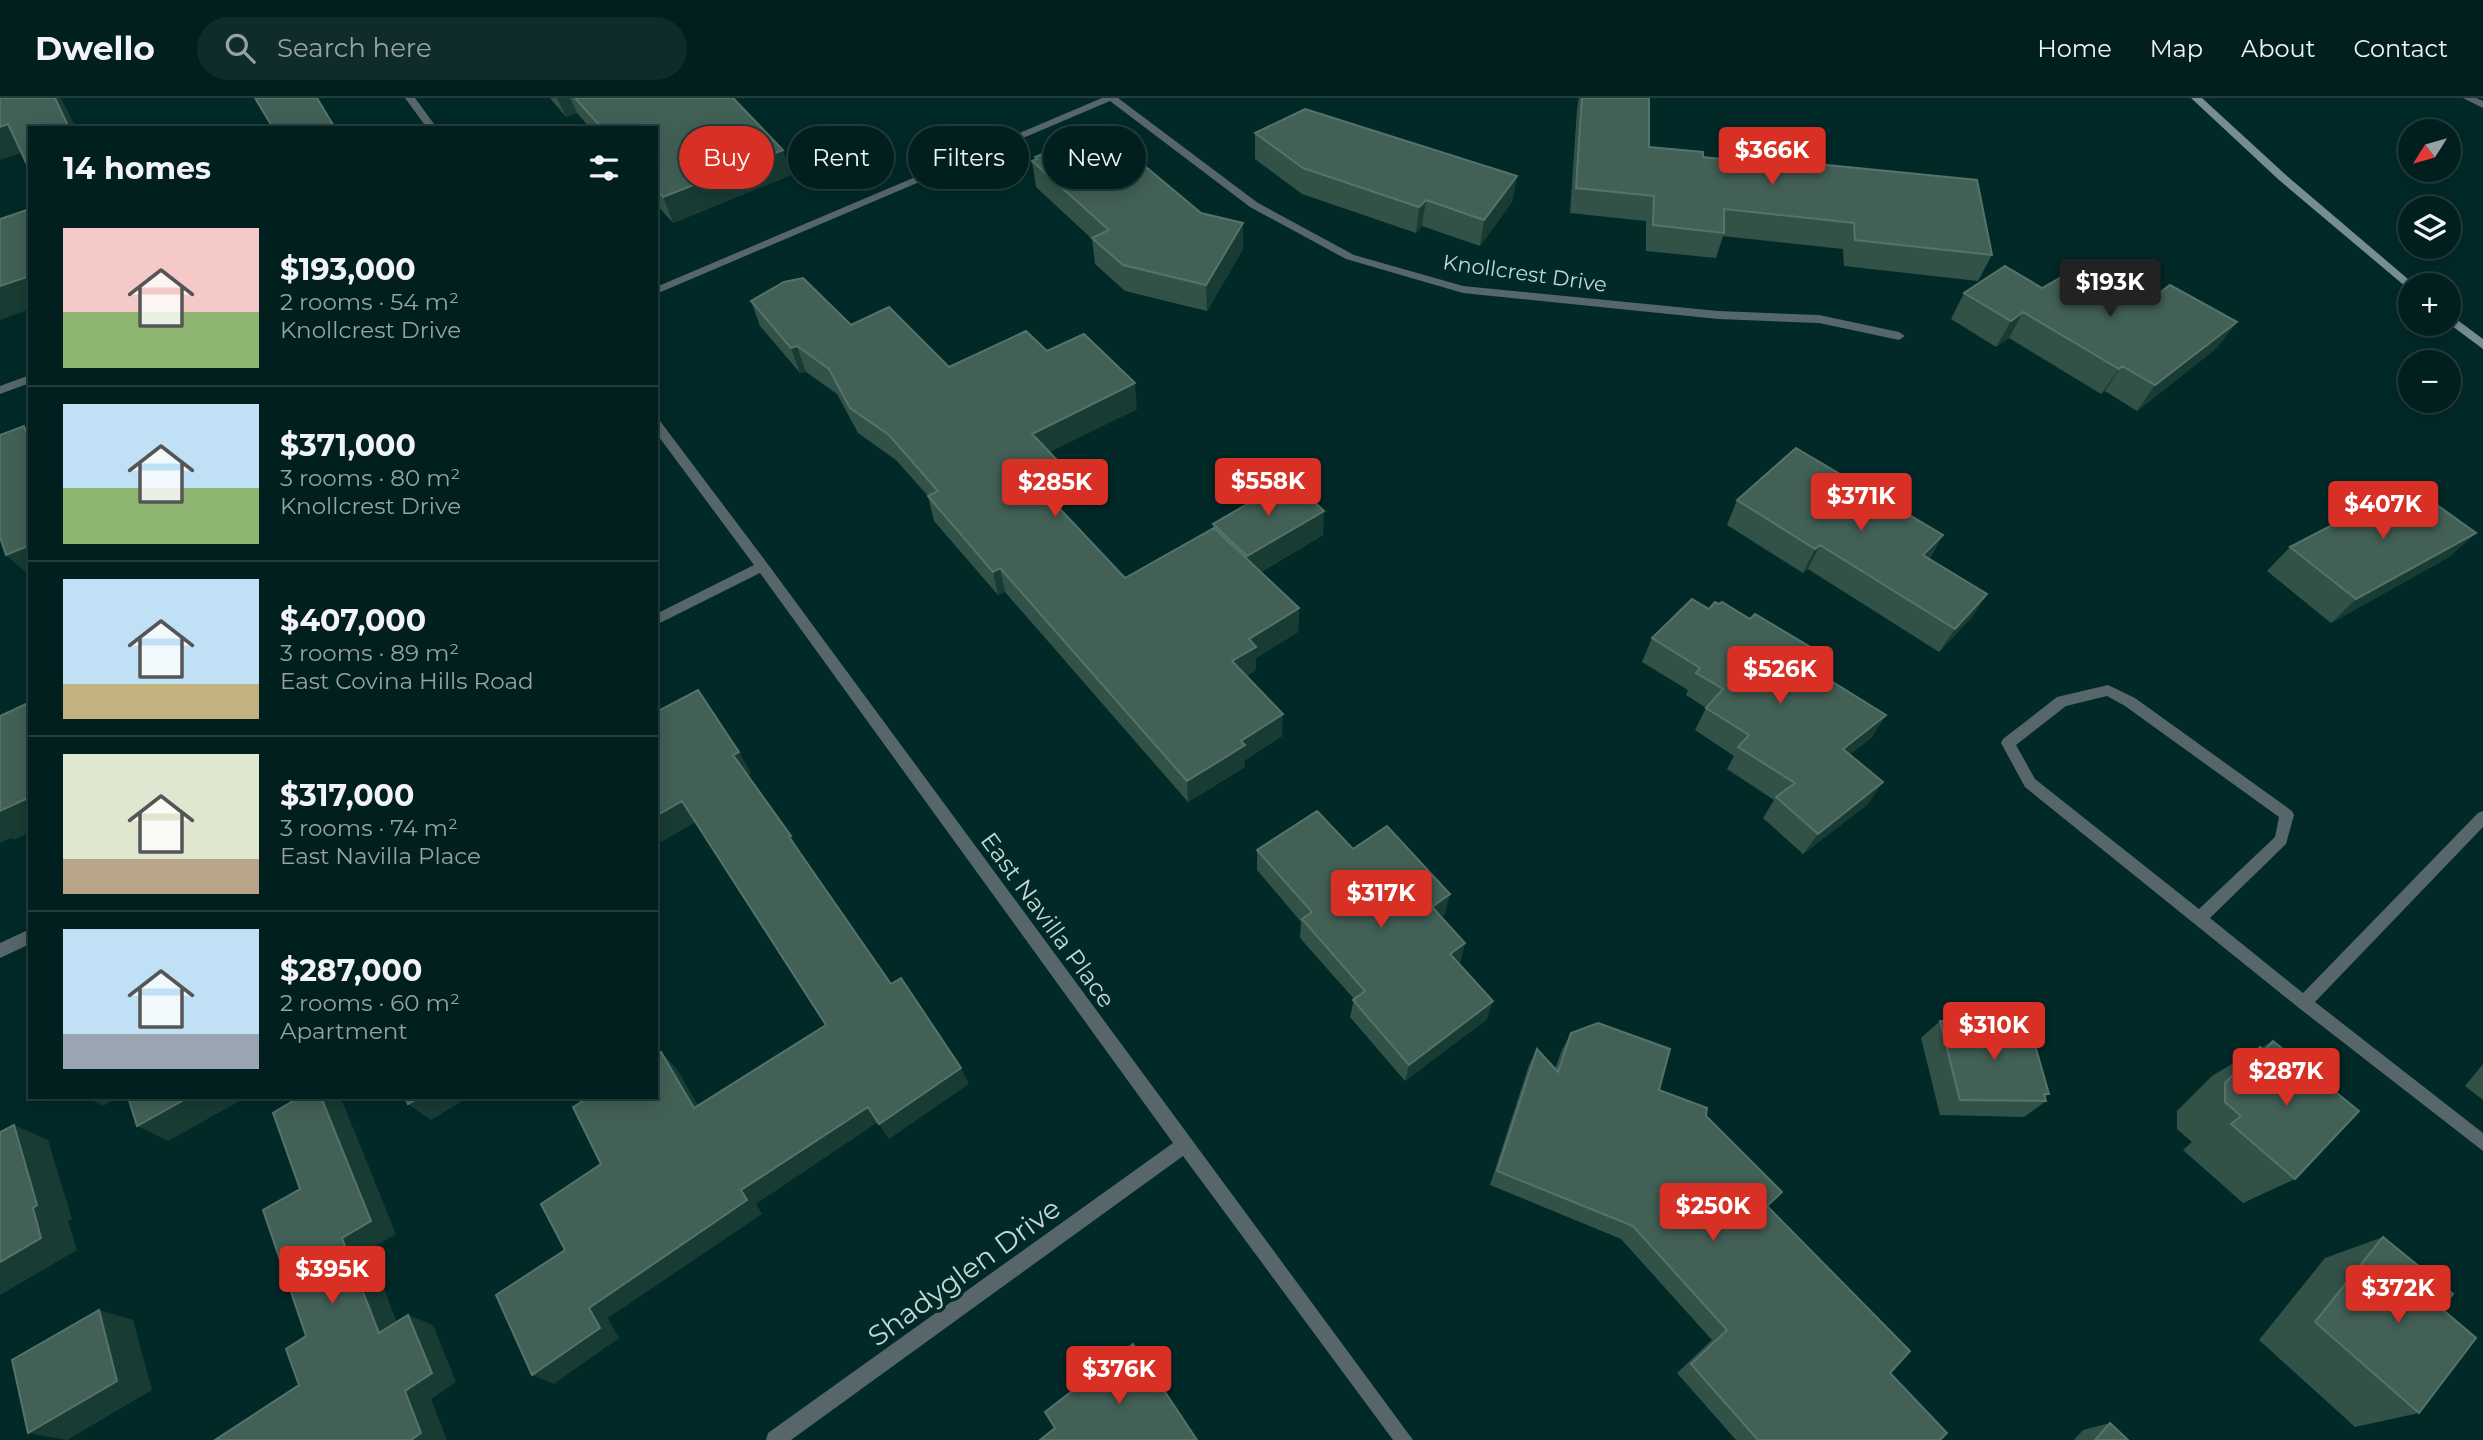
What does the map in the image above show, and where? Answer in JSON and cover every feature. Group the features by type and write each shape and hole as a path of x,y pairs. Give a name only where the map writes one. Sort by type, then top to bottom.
{"street":[{"path":"410,98 431,126"},
{"path":"658,290 1111,98"},
{"name":"Knollcrest Drive","path":"1111,98 1254,205 1350,257 1463,289 1718,315 1819,319 1899,336"},
{"path":"2196,98 2283,178 2398,275"},
{"path":"2468,98 2483,105"},
{"path":"2461,327 2483,345"},
{"path":"0,390 28,380"},
{"name":"East Navilla Place","path":"658,427 1184,1146 1405,1440"},
{"path":"658,619 762,566"},
{"path":"2200,918 2281,840 2287,815 2130,702 2108,690 2062,701 2008,743 2030,783 2483,1143"},
{"path":"2304,1003 2483,817"},
{"path":"0,951 28,937"},
{"name":"Shadyglen Drive","path":"775,1440 1184,1146"}],"building":[{"path":"0,98 55,98 68,126 28,126 28,167 8,124 0,127"},
{"path":"255,98 317,98 334,126 272,126"},
{"path":"575,98 733,98 760,126 679,126 679,189 683,189 663,197 658,192 658,126 600,126"},
{"path":"1582,98 1649,98 1649,147 1703,152 1703,157 1797,167 1796,162 1977,180 1992,255 1855,240 1854,223 1724,209 1724,233 1653,225 1654,196 1576,188"},
{"path":"1305,109 1517,176 1484,220 1426,200 1419,207 1303,168 1255,133"},
{"path":"774,141 783,150 774,154"},
{"path":"1043,154 1043,171 1032,161 1037,159 1035,157"},
{"path":"1146,167 1201,213 1243,223 1206,285 1123,265 1092,238 1109,230 1063,189 1146,189"},
{"path":"28,210 28,277 0,286 0,219"},
{"path":"2005,266 2042,288 2076,269 2138,303 2143,300 2147,302 2170,285 2237,322 2155,385 2122,366 2119,369 2023,312 2011,321 1964,293"},
{"path":"803,278 851,325 889,307 949,367 1026,331 1047,351 1084,334 1135,383 1032,434 1059,462 1030,477 1125,578 1214,528 1299,608 1249,639 1256,647 1232,661 1283,714 1241,741 1245,745 1187,781 1000,568 993,572 928,496 938,491 889,435 850,408 829,369 797,346 791,348 751,301 784,282"},
{"path":"24,426 28,436 28,546 6,555 0,537 0,435"},
{"path":"1796,448 1943,535 1923,555 1987,594 1955,629 1820,545 1815,549 1737,500"},
{"path":"1290,479 1324,511 1247,556 1213,524"},
{"path":"2409,485 2476,533 2356,599 2290,547"},
{"path":"1692,599 1709,609 1715,602 1722,602 1750,619 1755,614 1817,651 1812,656 1826,667 1820,674 1886,715 1843,749 1883,782 1818,834 1776,797 1795,783 1738,747 1749,735 1706,708 1723,689 1696,673 1700,668 1652,638"},
{"path":"698,690 739,752 733,755 891,984 901,978 961,1068 879,1124 868,1107 741,1190 747,1200 589,1308 600,1328 532,1375 496,1295 565,1250 541,1204 601,1164 573,1107 586,1099 658,1099 658,1054 661,1052 694,1108 826,1025 682,801 658,815 658,711"},
{"path":"28,703 28,798 0,811 0,716"},
{"path":"1317,811 1353,849 1387,826 1450,894 1432,907 1465,943 1450,954 1493,1001 1409,1065 1353,1000 1365,991 1302,919 1312,912 1257,850"},
{"path":"1940,1021 2021,1023 2025,1031 2031,1031 2049,1094 2044,1094 2046,1101 1960,1100"},
{"path":"1598,1023 1670,1049 1659,1090 1707,1108 1706,1116 1782,1192 1767,1206 1910,1351 1890,1373 1947,1433 1940,1440 1758,1440 1691,1364 1727,1330 1633,1226 1497,1171 1537,1049 1558,1072 1571,1033"},
{"path":"2273,1041 2359,1111 2295,1179 2231,1124 2241,1116 2225,1102 2225,1083 2260,1047 2264,1051"},
{"path":"129,1099 185,1099 137,1126"},
{"path":"297,1099 322,1099 371,1221 342,1238 379,1333 408,1315 432,1373 405,1391 421,1433 411,1440 215,1440 299,1385 286,1349 306,1336 263,1210 300,1189 273,1113"},
{"path":"14,1125 37,1205 33,1208 41,1238 0,1262 0,1132"},
{"path":"2383,1237 2453,1294 2442,1309 2476,1338 2419,1413 2315,1322"},
{"path":"99,1310 117,1381 28,1433 12,1360"},
{"path":"1133,1344 1197,1440 1040,1440 1055,1428 1045,1412"},
{"path":"2110,1423 2128,1440 2095,1440"}]}
